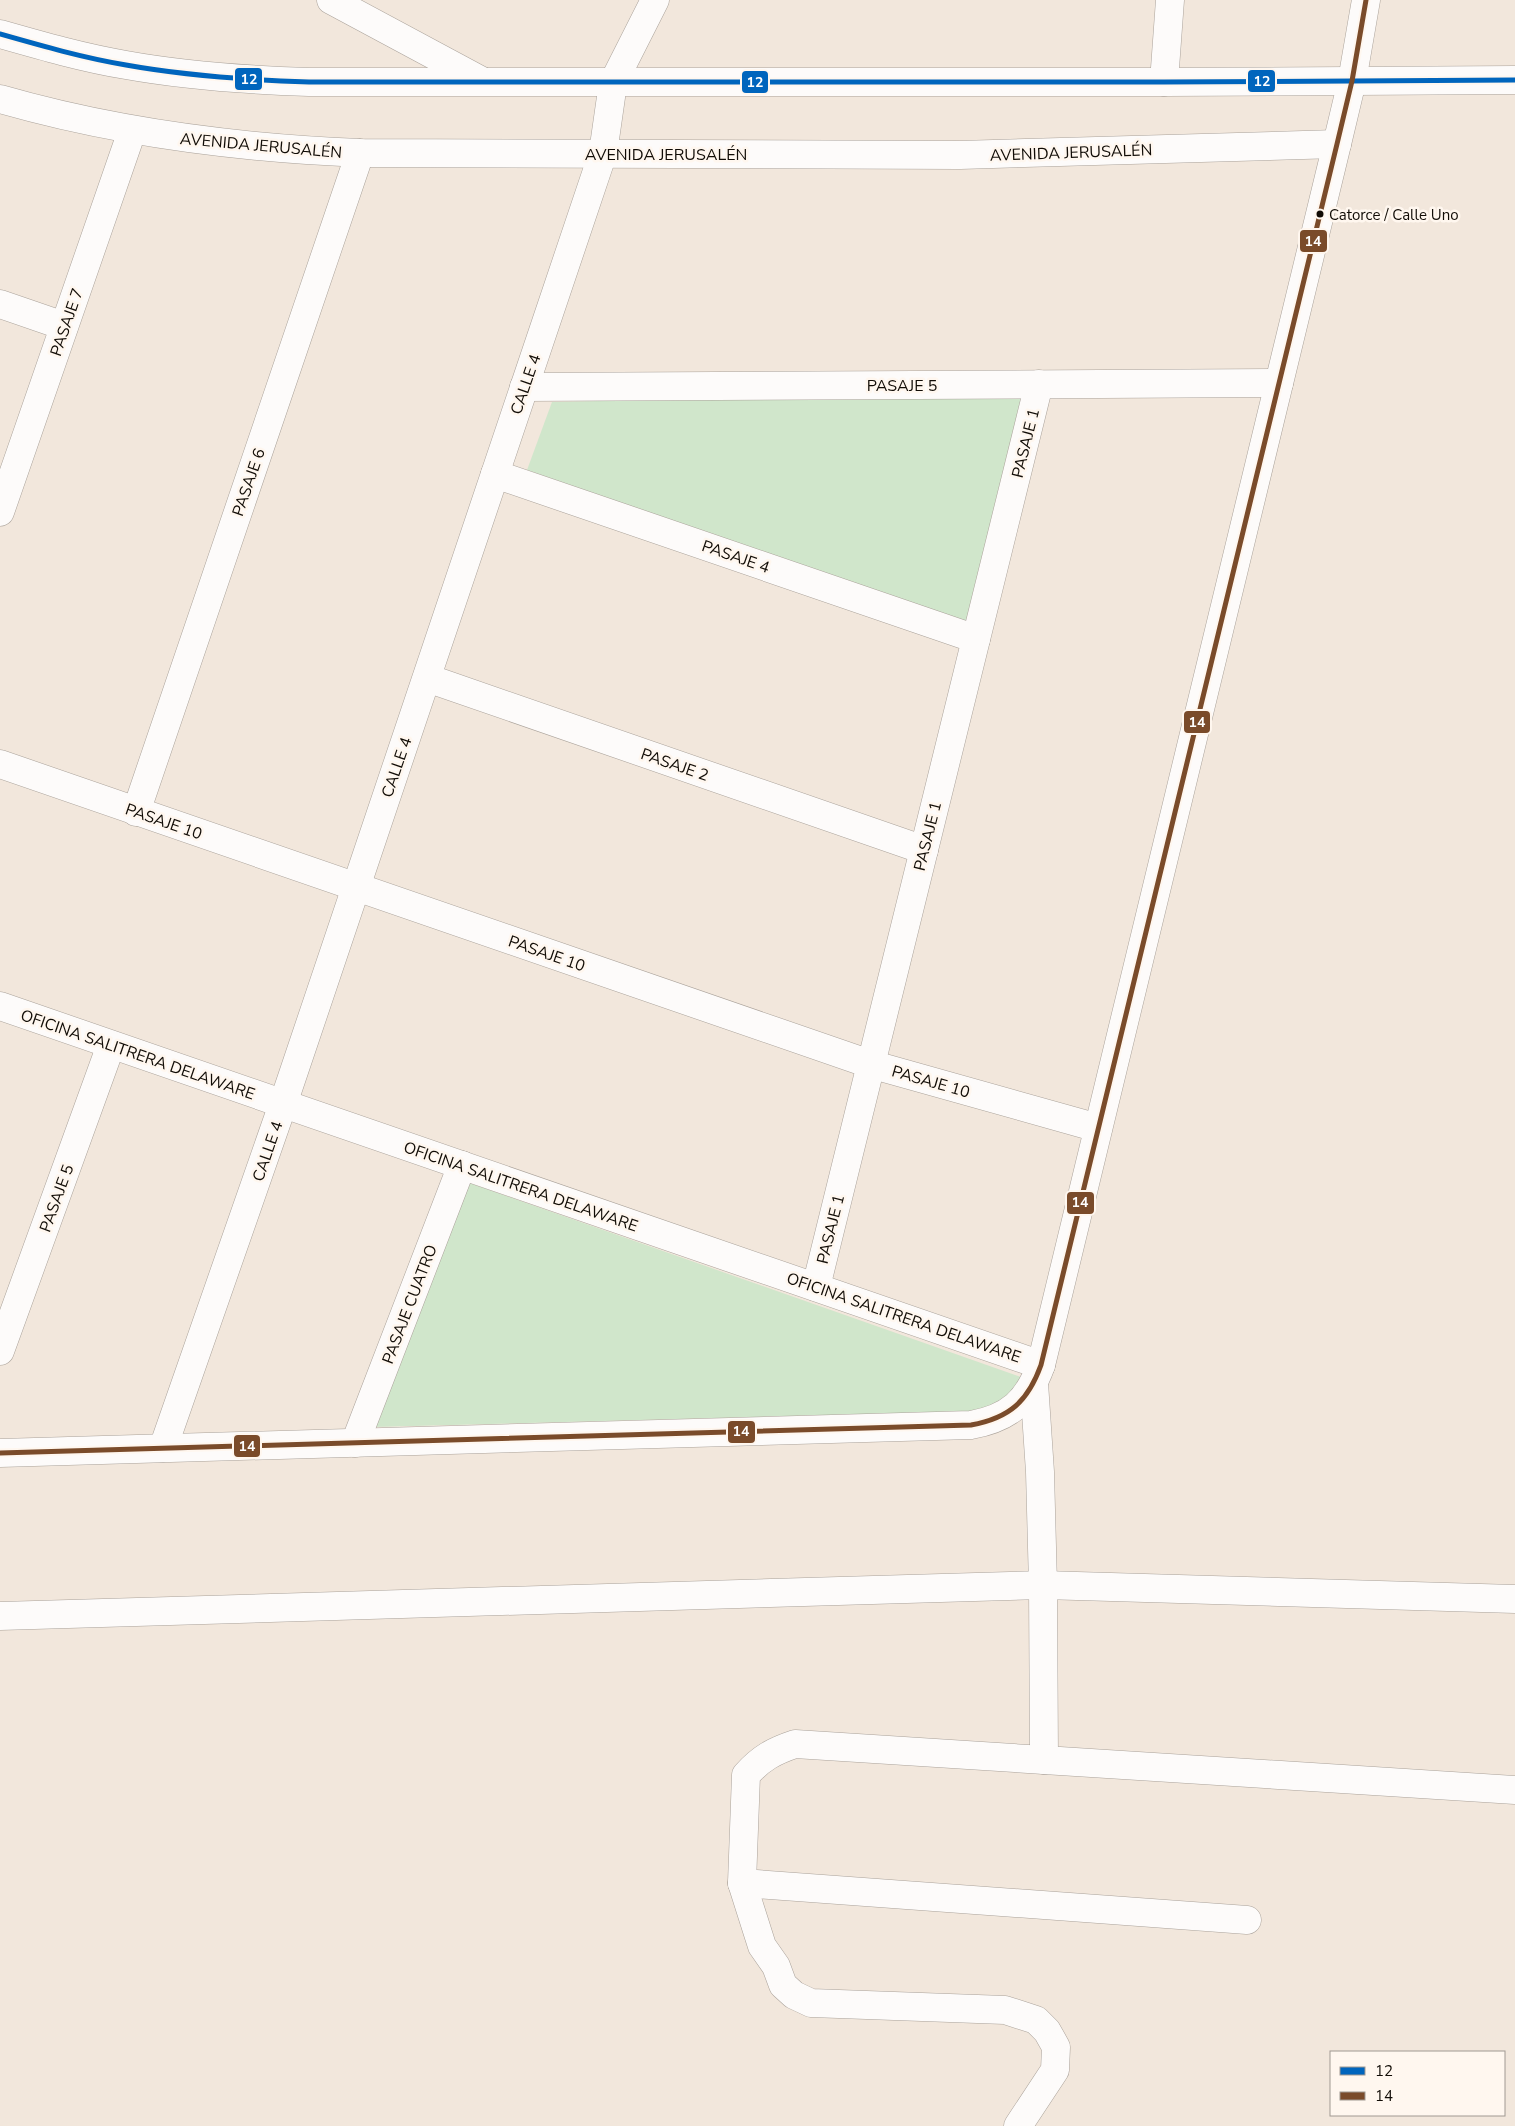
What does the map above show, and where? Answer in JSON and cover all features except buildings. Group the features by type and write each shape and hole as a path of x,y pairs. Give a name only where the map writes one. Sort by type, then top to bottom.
{"street":[{"path":"331,0 486,83"},
{"name":"CALLE 4","path":"163,1448 284,1104 603,153 613,83 655,0"},
{"path":"1164,82 1170,0"},
{"path":"1044,1760 1043,1585 1038,1374 1337,144 1352,81 1366,0"},
{"path":"0,34 62,52 116,63 186,74 248,80 300,82 613,83 1515,80"},
{"name":"AVENIDA JERUSALÉN","path":"0,99 50,113 132,131 265,148 360,153 960,155 1337,144"},
{"name":"PASAJE 7","path":"0,512 132,131"},
{"name":"PASAJE 6","path":"136,812 360,153"},
{"path":"0,304 64,326"},
{"name":"PASAJE 5","path":"524,387 1279,383"},
{"name":"PASAJE 1","path":"816,1287 1039,384"},
{"name":"PASAJE 4","path":"495,474 976,639"},
{"name":"PASAJE 2","path":"427,678 924,850"},
{"name":"PASAJE 10","path":"0,764 870,1064 1098,1128"},
{"name":"OFICINA SALITRERA DELAWARE","path":"0,1006 816,1287 1038,1374"},
{"name":"PASAJE 5","path":"0,1351 112,1045"},
{"name":"PASAJE CUATRO","path":"356,1443 462,1165"},
{"path":"0,1453 971,1425 986,1422 1013,1409 1025,1397 1038,1374"},
{"path":"0,1616 1043,1585 1515,1599"},
{"path":"1018,2126 1056,2070 1056,2047 1047,2031 1036,2020 1005,2010 811,2003 794,1995 784,1985 776,1966 762,1946 742,1883 746,1775 757,1763 773,1751 795,1744 1515,1790"},
{"path":"742,1883 1247,1920"}],"green space":[{"path":"1028,392 966,625 527,470 552,402"},
{"path":"467,1182 1021,1377 1007,1397 978,1411 373,1427"}],"transit line":[{"name":"14","path":"0,1453 971,1425 997,1418 1016,1406 1030,1389 1041,1365 1352,81 1366,0"},
{"name":"12","path":"0,34 79,55 149,69 218,77 309,82 1515,80"}],"place":[{"name":"Catorce / Calle Uno","path":"1320,214"}]}
